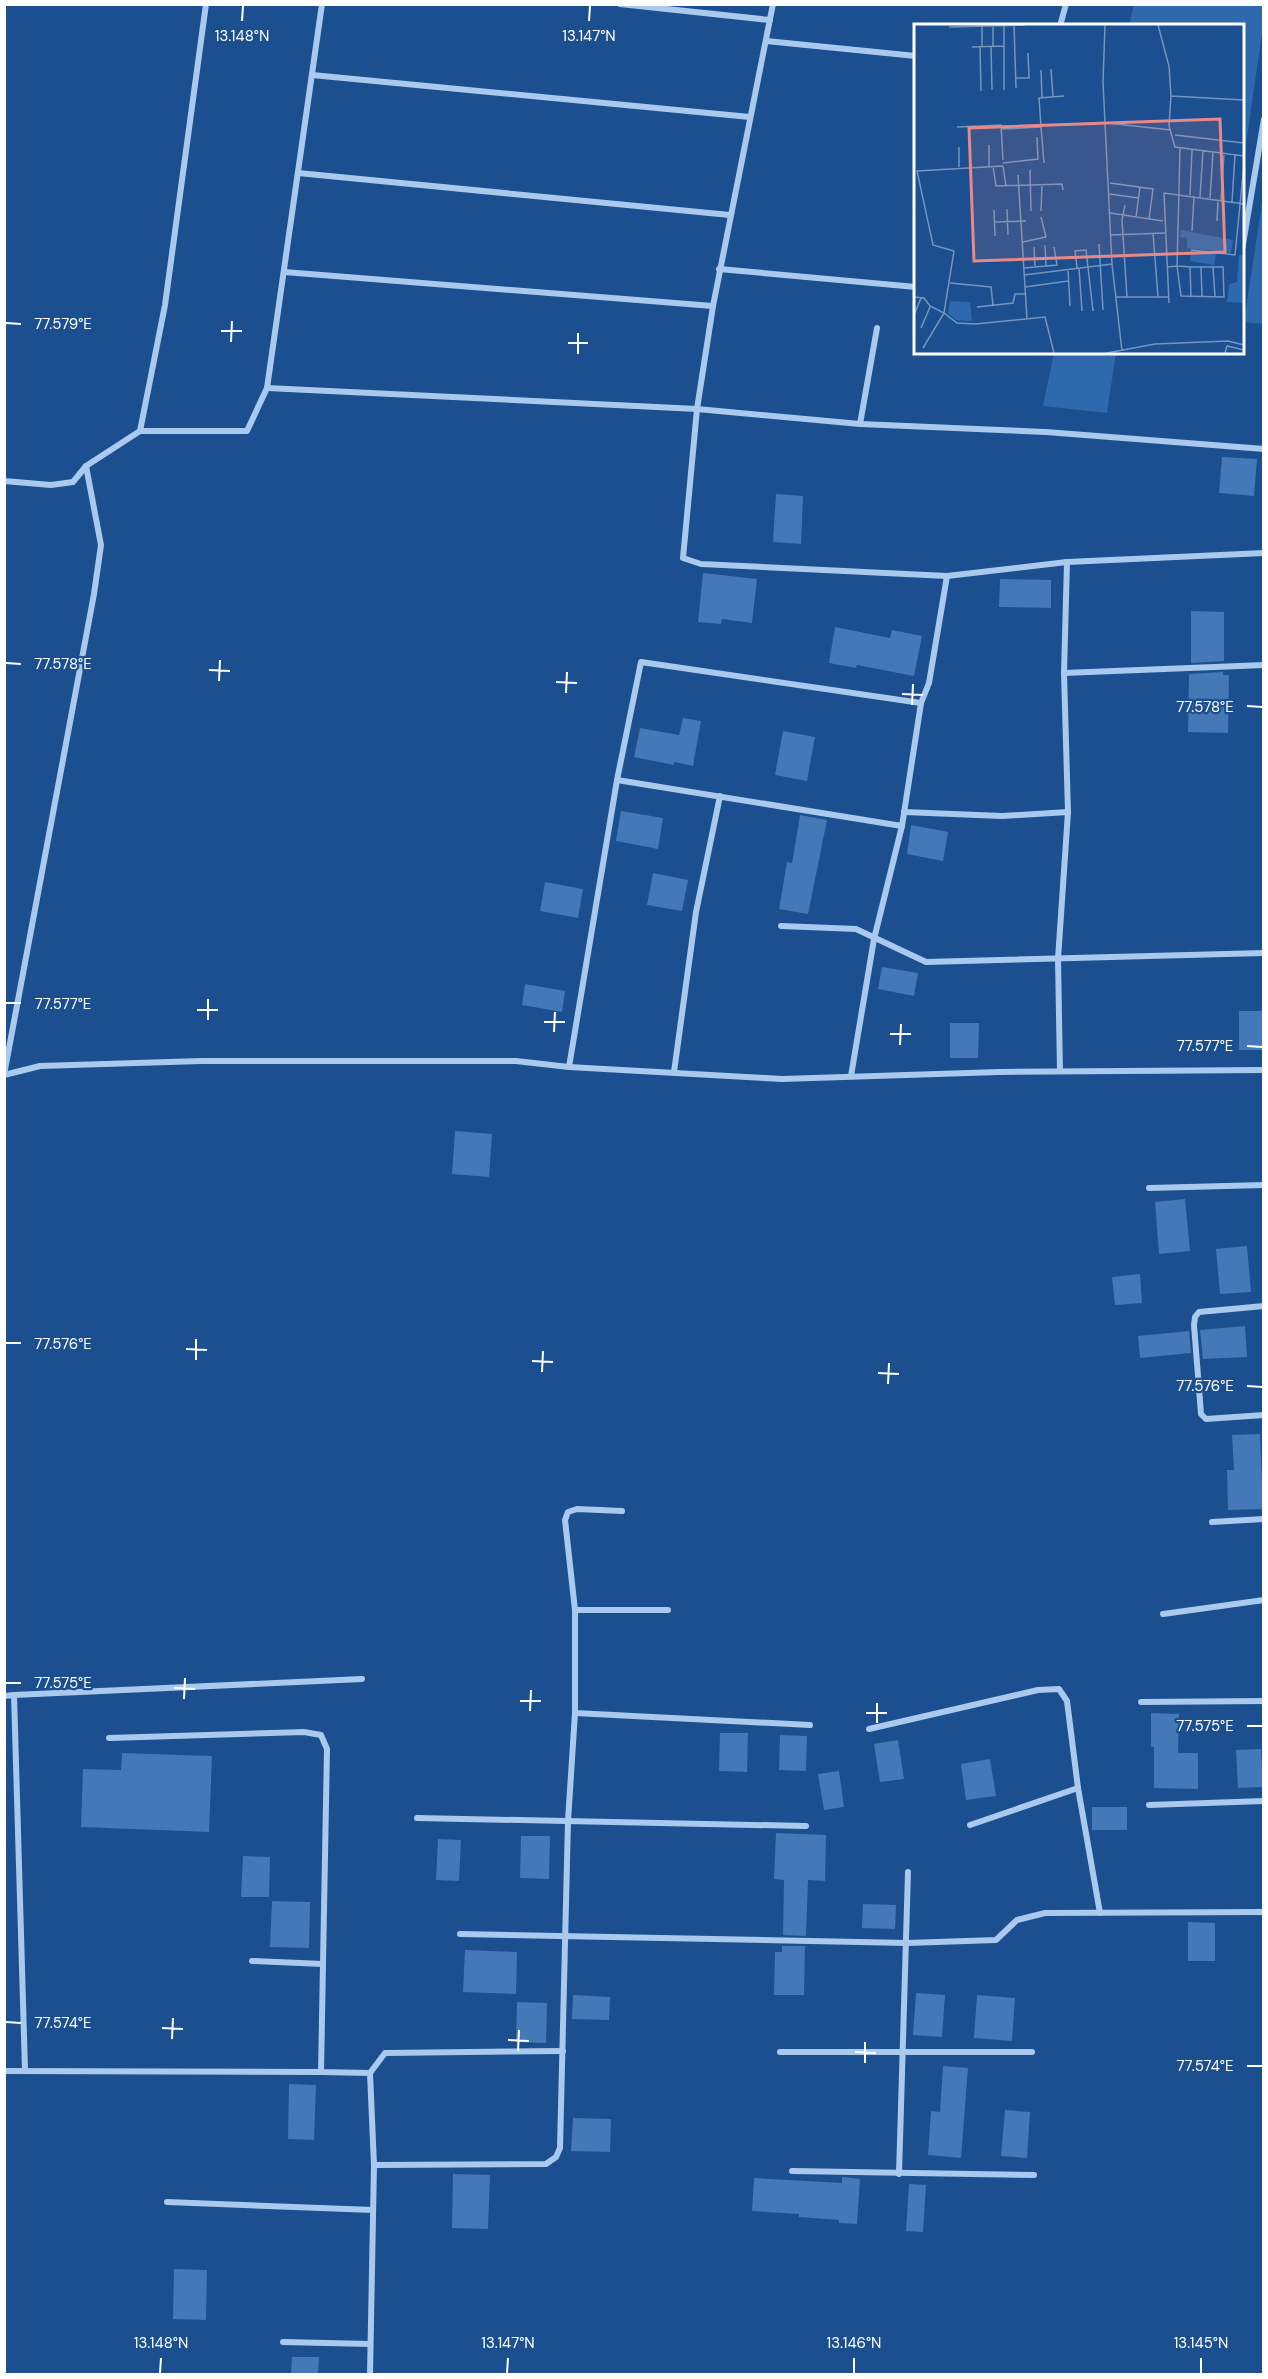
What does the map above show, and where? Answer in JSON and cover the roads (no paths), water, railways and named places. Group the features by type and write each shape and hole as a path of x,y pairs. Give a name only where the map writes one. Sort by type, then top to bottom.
{"street":[{"path":"140,432 165,304 206,4"},
{"path":"4,481 51,485 73,482 86,466 140,432 247,431 267,388 322,4"},
{"path":"620,4 770,20"},
{"path":"773,4 719,269 697,410 683,558 701,564 947,576 1067,562 1263,553"},
{"path":"1061,24 1066,4"},
{"path":"766,41 914,56"},
{"path":"312,75 750,117"},
{"path":"1244,238 1263,119"},
{"path":"298,173 730,214"},
{"path":"719,269 914,287"},
{"path":"284,272 713,306"},
{"path":"860,424 877,328"},
{"path":"267,388 697,410 860,424 1046,432 1263,449"},
{"path":"86,466 101,545 94,594 4,1075 39,1066 201,1061 516,1061 569,1067 782,1078 1060,1071 1263,1070"},
{"path":"1060,1071 1058,959 1068,812 1064,673 1067,562"},
{"path":"851,1076 874,939 902,826 921,703 928,683 947,576"},
{"path":"569,1067 617,780 641,662 921,703"},
{"path":"1064,673 1263,665"},
{"path":"617,780 902,826"},
{"path":"674,1072 696,912 720,796"},
{"path":"904,812 1002,816 1068,812"},
{"path":"781,926 856,929 926,962 1263,953"},
{"path":"1149,1188 1263,1185"},
{"path":"1263,1306 1199,1312 1195,1317 1194,1325 1201,1414 1206,1419 1263,1415"},
{"path":"374,2165 538,2164 552,2161 560,2148 568,1821 575,1713 575,1610 564,1528 568,1512 577,1509 622,1511"},
{"path":"1212,1522 1263,1519"},
{"path":"1163,1614 1263,1600"},
{"path":"575,1610 668,1610"},
{"path":"4,1696 362,1679"},
{"path":"869,1729 1038,1690 1059,1689 1067,1701 1078,1788 1100,1913"},
{"path":"14,1695 25,2070"},
{"path":"1141,1702 1263,1701"},
{"path":"575,1713 810,1725"},
{"path":"109,1738 304,1732 321,1735 327,1749 321,2072"},
{"path":"970,1825 1078,1788"},
{"path":"1149,1805 1263,1801"},
{"path":"417,1818 806,1826"},
{"path":"899,2174 908,1872"},
{"path":"460,1934 907,1943 996,1940 1017,1920 1045,1913 1263,1912"},
{"path":"252,1961 323,1964"},
{"path":"370,2374 374,2165 370,2073 386,2053 563,2051"},
{"path":"780,2052 1032,2052"},
{"path":"4,2071 370,2073"},
{"path":"792,2171 1034,2175"},
{"path":"167,2202 373,2210"},
{"path":"283,2342 370,2344"}]}
